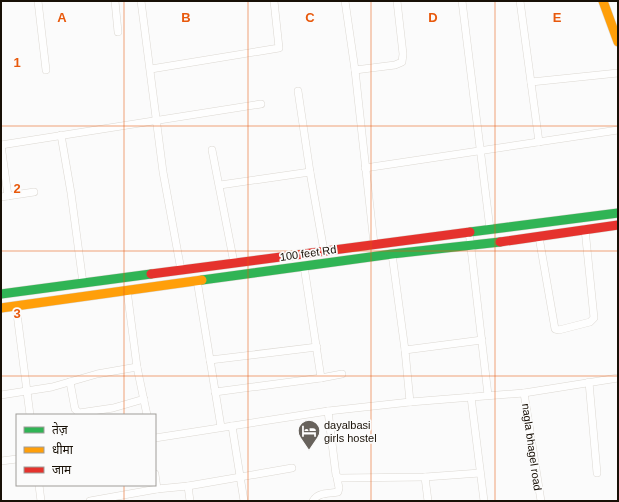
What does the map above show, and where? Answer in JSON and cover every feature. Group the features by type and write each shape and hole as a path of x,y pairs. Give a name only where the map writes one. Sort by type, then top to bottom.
{"main road":[{"path":"603,1 618,42"},
{"path":"1,294 618,212"},
{"name":"100 feet Rd","path":"1,308 197,280 470,244 539,237 618,225"}],"street":[{"path":"38,1 46,70"},
{"path":"115,1 118,32"},
{"path":"141,1 151,69 163,172 181,270"},
{"path":"151,69 280,48 274,1"},
{"path":"345,1 355,70 374,244"},
{"path":"355,70 395,65 402,62 403,54 397,1"},
{"path":"462,1 490,229"},
{"path":"520,1 539,142"},
{"path":"531,82 618,73"},
{"path":"298,92 324,251"},
{"path":"34,192 4,196 1,145 260,104"},
{"path":"365,168 618,130"},
{"path":"61,135 71,194 83,283"},
{"path":"212,150 234,263"},
{"path":"220,185 310,172"},
{"path":"539,237 555,329 559,330 590,322 594,318 585,229"},
{"path":"469,231 488,395"},
{"path":"392,254 405,350 410,402"},
{"path":"304,266 321,378"},
{"path":"197,280 221,427"},
{"path":"127,290 137,367 147,414"},
{"path":"16,306 30,414"},
{"path":"405,350 482,340"},
{"path":"210,360 316,347"},
{"path":"1,395 27,391 70,382 97,374 137,367"},
{"path":"215,392 342,374"},
{"path":"156,438 328,411 524,392 618,378"},
{"path":"70,382 75,409 79,413 113,408 144,399"},
{"path":"589,382 597,473"},
{"name":"nagla bhagel road","path":"524,392 541,501"},
{"path":"471,397 484,501"},
{"path":"313,501 319,494 338,492 339,488 328,411"},
{"path":"232,426 244,501"},
{"path":"1,461 16,459"},
{"path":"90,501 108,500 157,489 188,486 292,468"},
{"path":"337,478 425,477 480,473"},
{"path":"425,477 428,501"},
{"path":"156,482 157,489"},
{"path":"39,486 41,501"},
{"path":"188,486 190,501"}],"traffic: fast":[{"path":"470,232 618,213"},
{"path":"202,280 392,254 500,242"},
{"path":"1,294 151,274"}],"traffic: slow":[{"path":"603,1 618,42"},
{"path":"1,308 202,280"}],"traffic: jam":[{"path":"500,242 618,225"},
{"path":"151,274 470,232"}],"place":[{"name":"dayalbasi girls hostel","path":"309,450"}]}
